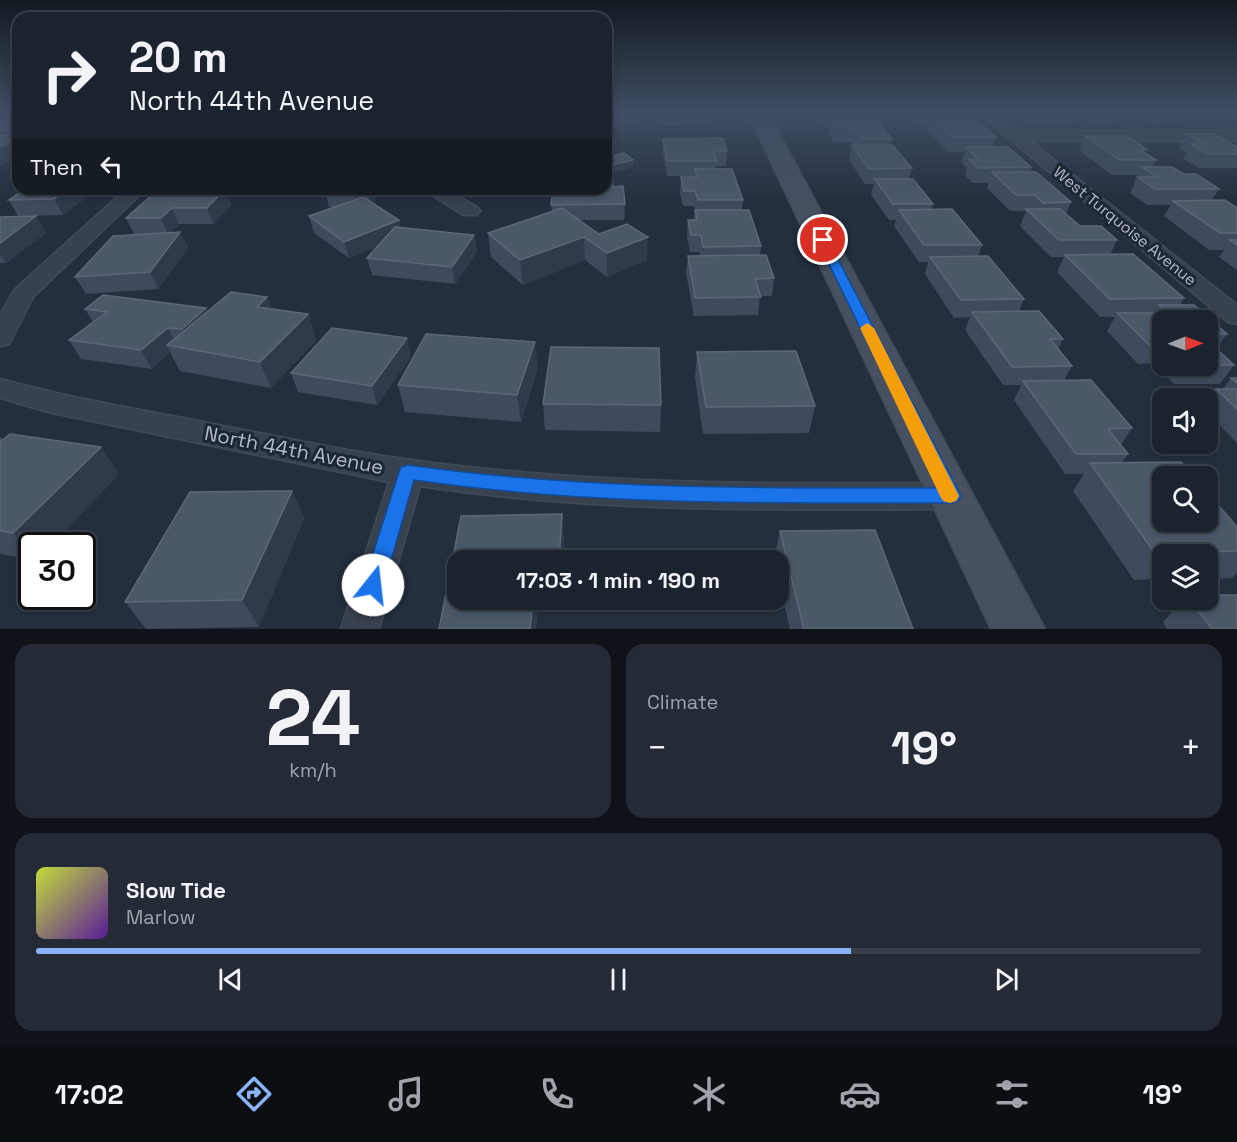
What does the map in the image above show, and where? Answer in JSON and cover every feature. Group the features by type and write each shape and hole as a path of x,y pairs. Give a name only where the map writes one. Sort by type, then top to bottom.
{"street":[{"path":"773,142 1018,629"},
{"name":"West Turquoise Avenue","path":"1023,142 1237,317"},
{"path":"0,338 23,294 130,195"},
{"path":"442,195 470,211"},
{"name":"North 44th Avenue","path":"0,388 57,403 352,464 459,479 574,490 696,496 951,496"},
{"path":"360,629 408,472"}],"building":[{"path":"664,142 724,142 727,151 714,151 717,161 667,161"},
{"path":"1094,142 1136,142 1147,149 1140,150 1156,160 1120,160"},
{"path":"1201,142 1229,142 1237,146 1237,154 1207,154 1191,144 1204,144"},
{"path":"852,145 892,145 912,168 869,169"},
{"path":"966,147 1008,147 1031,167 978,168 970,160 979,160"},
{"path":"624,153 633,160 612,165 612,156"},
{"path":"1142,167 1172,167 1184,174 1196,174 1219,189 1155,189 1138,177 1157,177"},
{"path":"695,169 732,169 743,200 698,200 695,191 684,191 681,177 697,177"},
{"path":"992,172 1036,172 1071,202 1043,203 1035,195 1016,195"},
{"path":"612,173 613,187 623,186 625,204 551,205 552,195 612,195"},
{"path":"875,179 913,179 933,204 893,204"},
{"path":"16,195 60,195 54,199 9,200"},
{"path":"152,195 219,195 207,208 172,208 161,218 126,218"},
{"path":"363,197 399,220 344,242 309,216"},
{"path":"1225,200 1237,208 1237,233 1220,233 1173,201"},
{"path":"562,208 599,234 627,224 648,237 607,253 584,237 520,260 488,233"},
{"path":"952,209 982,245 924,245 899,210"},
{"path":"1026,209 1060,209 1080,226 1101,226 1117,240 1059,240"},
{"path":"695,210 749,210 761,246 703,247 701,235 691,235 688,220 697,220"},
{"path":"36,216 0,243 0,217"},
{"path":"395,227 474,235 452,267 367,258"},
{"path":"180,232 150,272 75,277 113,236"},
{"path":"1133,254 1184,298 1110,299 1065,255"},
{"path":"766,255 774,278 755,279 761,297 695,298 688,256"},
{"path":"988,256 1024,299 961,300 930,257"},
{"path":"231,292 267,297 257,307 308,314 260,362 167,345"},
{"path":"103,295 206,308 182,329 168,328 141,350 69,340 107,312 85,309"},
{"path":"1159,305 1194,305 1200,310 1165,310"},
{"path":"1039,311 1063,339 1050,339 1072,366 1012,367 972,312"},
{"path":"1117,313 1152,313 1152,345 1149,345"},
{"path":"1218,326 1227,334 1218,334"},
{"path":"332,328 407,338 372,386 291,373"},
{"path":"426,334 535,342 517,395 398,385"},
{"path":"551,347 659,348 661,405 543,404"},
{"path":"1218,350 1234,365 1218,365"},
{"path":"796,351 815,406 706,407 697,352"},
{"path":"1091,380 1132,428 1108,429 1128,454 1076,454 1023,381"},
{"path":"1218,389 1237,389 1237,409 1218,391"},
{"path":"10,434 101,447 13,533 0,531 0,442"},
{"path":"1181,462 1184,466 1152,466 1152,532 1218,532 1218,505 1237,527 1237,551 1218,551 1218,544 1152,544 1152,549 1090,463"},
{"path":"292,491 242,600 125,602 190,492"},
{"path":"562,514 560,550 454,550 461,516"},
{"path":"875,530 913,629 804,629 789,568 789,550 785,550 780,531"},
{"path":"447,588 447,610 532,610 530,629 439,629"},
{"path":"1218,595 1237,595 1237,629 1212,629 1198,610 1218,610"}],"slow traffic":[{"path":"867,328 950,496"}],"route":[{"path":"373,585 408,472 574,490 696,496 951,496 823,240"}]}
